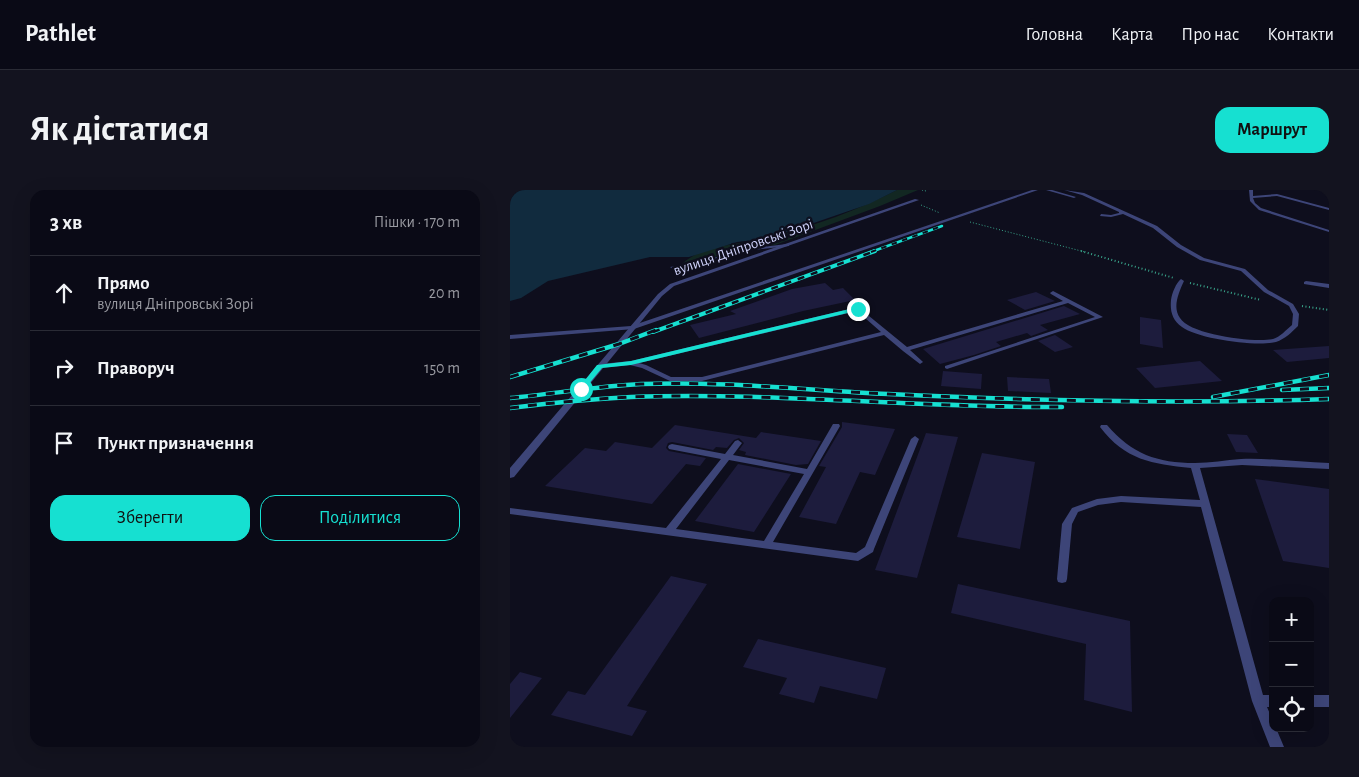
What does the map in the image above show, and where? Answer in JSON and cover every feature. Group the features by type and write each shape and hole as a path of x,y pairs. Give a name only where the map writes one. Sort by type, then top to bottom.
{"street":[{"name":"вулиця Дніпровські Зорі","path":"510,475 660,295 672,285 917,200"}],"lane":[{"path":"510,337 632,328 1036,190"},
{"path":"1048,190 1115,208"},
{"path":"1066,190 1082,194 1155,227 1179,246 1202,259 1243,270 1266,291 1291,305 1296,314 1295,326 1276,340 1248,341 1207,336 1181,326 1174,316 1174,294 1181,281"},
{"path":"1251,190 1253,205 1260,209 1329,231"},
{"path":"1251,197 1277,195 1329,209"},
{"path":"1101,215 1117,215 1121,211"},
{"path":"673,268 745,250 787,245"},
{"path":"1306,283 1329,286"},
{"path":"947,367 1100,317 1053,293"},
{"path":"906,350 1068,301"},
{"path":"600,366 631,363 858,309 920,362"},
{"path":"631,363 644,366 670,378 702,379 884,333"},
{"path":"767,544 836,426"},
{"path":"1104,427 1115,442 1128,452 1156,461 1195,466 1242,462 1329,466"},
{"path":"510,511 855,557 869,550 915,439"},
{"path":"669,531 738,443"},
{"path":"672,447 809,472"},
{"path":"1195,466 1258,701 1277,747"},
{"path":"1062,579 1067,524 1075,510 1097,502 1121,499 1206,504"},
{"path":"1258,701 1269,701"},
{"path":"1314,701 1329,702"}],"path":[{"path":"922,190 927,191"},
{"path":"927,191 916,201 918,204 954,218 1065,246 1181,281 1265,301"},
{"path":"1291,305 1329,310"}],"green space":[{"path":"897,190 918,190 775,245 746,248 694,263 682,264 691,257 713,248 761,240 820,223"}],"water":[{"path":"510,190 897,190 869,204 770,238 737,242 689,257 650,257 548,281 521,298 510,301"}],"building":[{"path":"825,283 833,290 843,288 855,300 803,311 699,338 690,325 736,314 730,311 792,289"},
{"path":"1036,292 1055,301 1025,310 1007,300"},
{"path":"1064,306 1080,314 1040,325 1048,330 1031,336 1027,333 996,342 1001,346 974,355 940,364 923,349"},
{"path":"1140,317 1161,320 1163,348 1140,344"},
{"path":"1055,335 1073,347 1055,352 1038,341"},
{"path":"1329,346 1329,358 1287,362 1273,350"},
{"path":"1200,361 1222,381 1155,388 1136,368"},
{"path":"943,371 982,374 981,389 941,386"},
{"path":"1007,377 1049,379 1051,393 1008,391"},
{"path":"842,422 895,429 875,475 860,472 836,524 799,517 826,467 819,466 842,427"},
{"path":"675,425 756,438 761,432 821,441 808,464 796,465 745,455 746,452 739,450 744,443 739,438 734,440 727,448 716,447 713,450 672,442 668,443 666,448 669,451 706,458 700,466 686,464 652,504 545,486 585,448 606,451 615,442 652,448"},
{"path":"926,433 958,437 917,578 875,570"},
{"path":"1227,434 1247,435 1258,453 1236,452"},
{"path":"982,453 1035,462 1020,549 957,537"},
{"path":"738,464 791,474 754,532 695,521"},
{"path":"1255,479 1329,489 1329,568 1283,561"},
{"path":"671,576 707,584 627,706 647,711 632,736 551,715 568,691 585,695"},
{"path":"958,584 1130,621 1132,712 1084,700 1086,644 951,613"},
{"path":"758,639 886,668 877,699 820,686 814,703 779,694 787,678 743,667"},
{"path":"520,672 542,678 510,718 510,684"}],"railway":[{"path":"871,252 942,226"},
{"path":"653,332 875,251"},
{"path":"510,377 619,344 656,330"},
{"path":"1213,397 1329,375"},
{"path":"510,398 608,386 672,383 1053,400 1219,401 1329,399"},
{"path":"1282,390 1329,388"},
{"path":"510,408 600,399 685,396 792,398 1008,407 1062,407"}],"route":[{"path":"581,389 600,366 631,363 858,309"}]}
